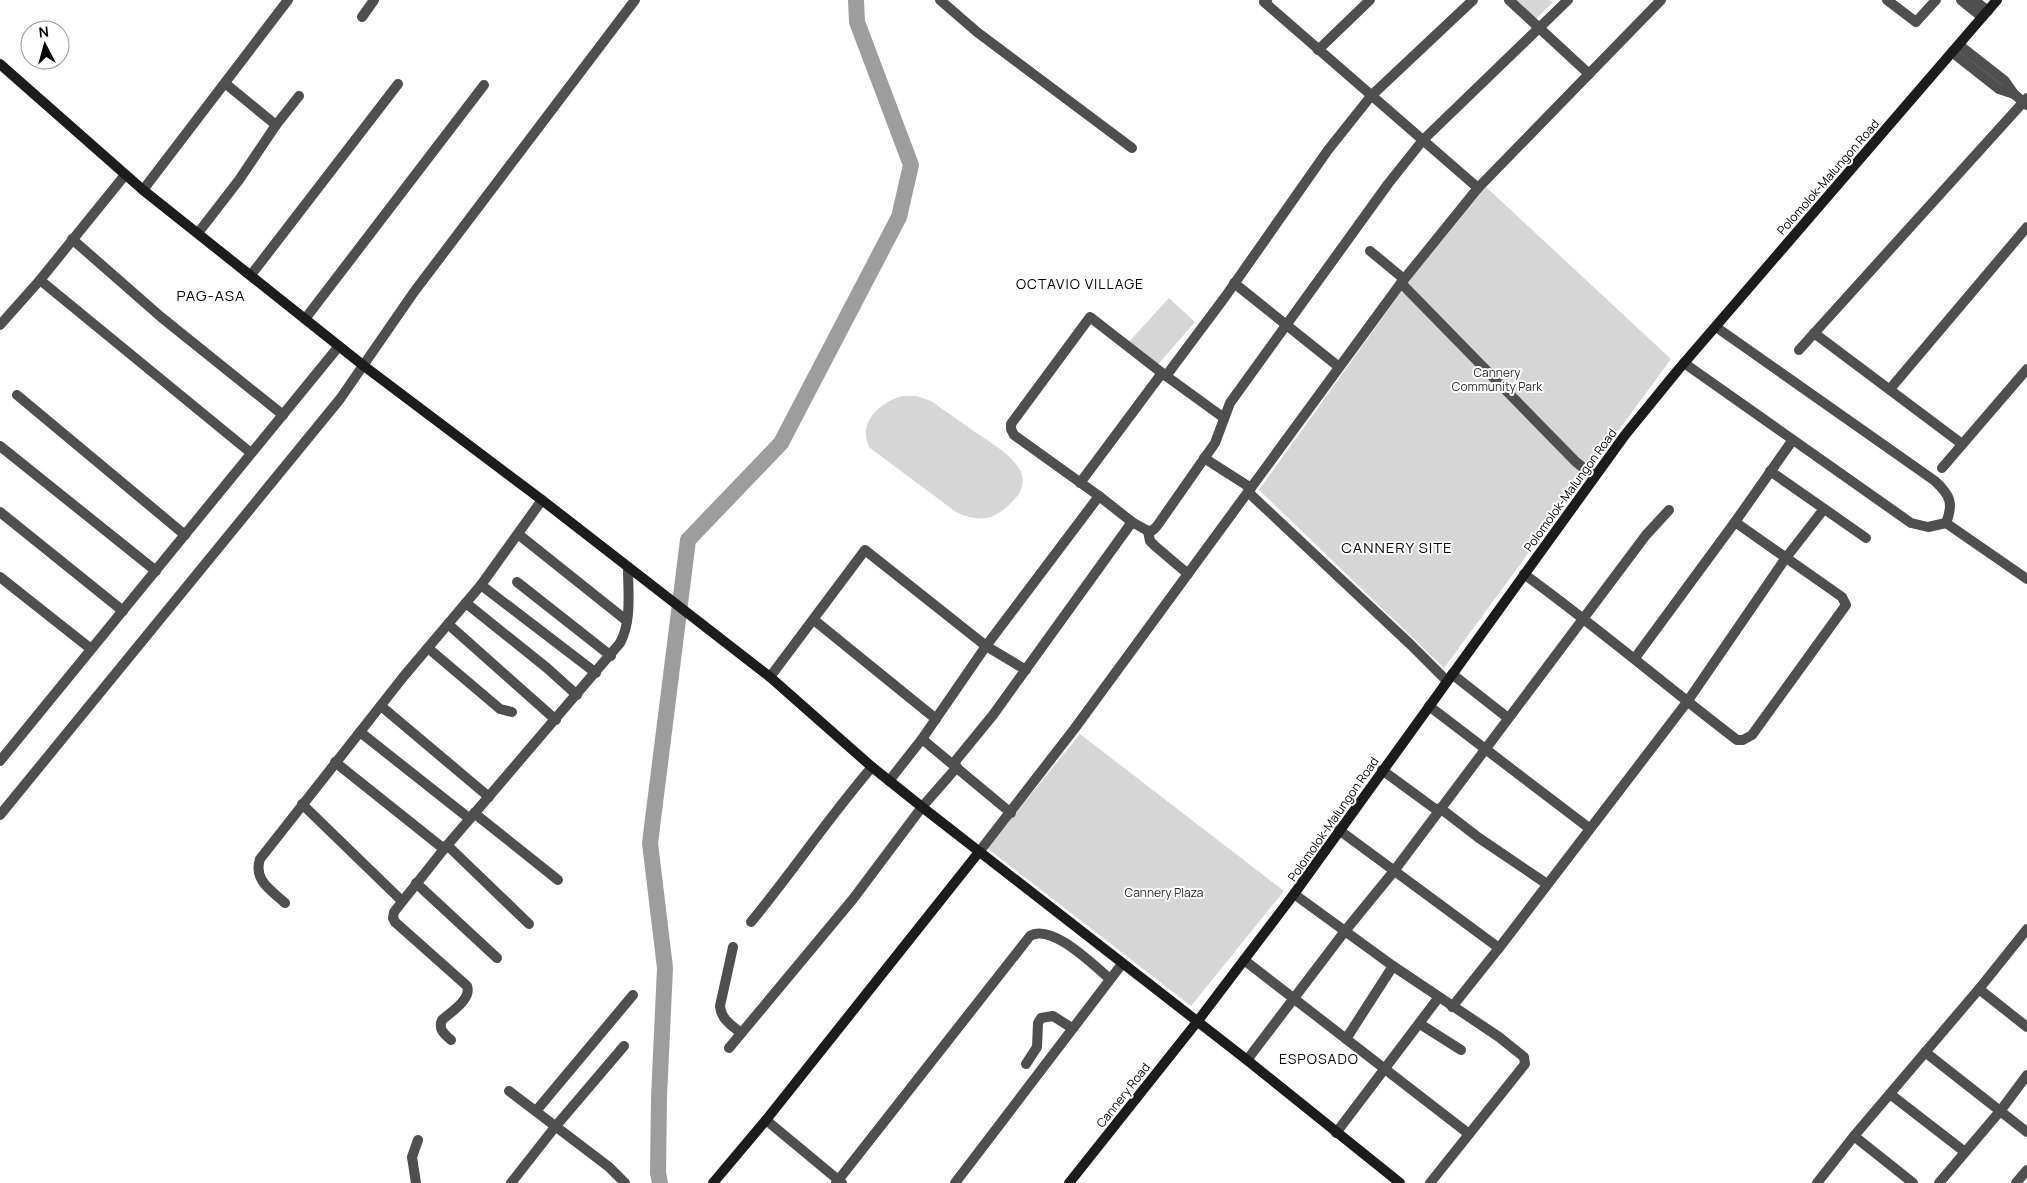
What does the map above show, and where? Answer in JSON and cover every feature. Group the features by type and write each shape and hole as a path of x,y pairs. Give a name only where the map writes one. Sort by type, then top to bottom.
{"street":[{"path":"143,190 226,84 288,0"},
{"path":"362,17 374,0"},
{"path":"0,816 340,399 409,299 634,0"},
{"path":"940,0 977,32 1132,148"},
{"path":"1318,50 1370,0"},
{"path":"1080,483 1234,284 1302,187 1371,96 1472,0"},
{"path":"1509,0 1588,74"},
{"path":"1224,418 1164,375 1090,317 1010,427 1014,435 1132,522 1148,531 1153,530 1214,443 1224,418 1230,403 1388,184 1423,140 1568,0"},
{"path":"713,1183 766,1120 1011,813 1076,728 1402,281 1478,188 1661,0"},
{"path":"1887,0 1916,22 1936,0"},
{"path":"1961,0 1985,14"},
{"path":"1974,0 1985,14"},
{"name":"Polomolok-Malungon Road","path":"1197,1022 1294,894 1594,476 1684,363 1997,0"},
{"path":"1264,1 1478,188"},
{"path":"1798,350 2026,102 2014,94 2005,81 1956,49"},
{"path":"0,64 143,190 364,366 542,500 770,677 872,767 1122,964 1248,1060 1400,1183"},
{"path":"226,84 276,125"},
{"path":"251,275 398,84"},
{"path":"305,319 484,85"},
{"path":"198,233 239,180 276,125 299,96"},
{"path":"0,325 40,280 125,175"},
{"path":"1890,389 2027,227"},
{"path":"72,239 161,317 283,415"},
{"path":"1370,251 1402,281 1576,462 1594,476"},
{"path":"40,280 251,453"},
{"path":"1234,284 1339,367"},
{"path":"1716,327 1935,481 1949,498 1951,507 1946,523"},
{"path":"1814,333 1962,444"},
{"path":"0,761 339,346"},
{"path":"1684,363 1911,523 1928,527 1946,523 2027,579"},
{"path":"1942,468 2027,370"},
{"path":"17,395 185,535"},
{"path":"1635,658 1735,522 1792,440"},
{"path":"0,446 156,571"},
{"path":"1204,458 1249,490 1410,644 1449,678 1508,718"},
{"path":"1770,471 1866,538"},
{"path":"889,780 922,739 986,646 1099,496"},
{"path":"285,903 258,875 257,867 268,846 466,603 542,500"},
{"path":"1452,1007 1687,702 1786,558 1824,509"},
{"path":"1248,1060 1345,931 1394,870 1646,535 1670,510"},
{"path":"0,512 123,611"},
{"path":"729,1048 853,899 993,715 1132,522"},
{"path":"1524,574 1584,618 1737,740 1747,739 1752,735 1845,608 1845,601 1735,522"},
{"path":"1148,531 1150,541 1188,574"},
{"path":"518,534 627,621"},
{"path":"770,677 865,550 986,646 1026,670"},
{"path":"451,1040 442,1031 440,1024 466,998 468,990 462,980 412,939 395,922 393,918 394,912 445,847 611,656 625,634 628,567"},
{"path":"0,577 92,649"},
{"path":"517,582 611,656"},
{"path":"481,584 596,673"},
{"path":"466,603 547,668 577,695"},
{"path":"814,620 936,719"},
{"path":"448,624 556,720"},
{"path":"428,648 500,709 512,712"},
{"path":"381,706 489,797"},
{"path":"1429,706 1589,828"},
{"path":"360,732 558,880"},
{"path":"922,739 1011,813"},
{"path":"335,762 445,847 529,924"},
{"path":"751,922 828,820 872,767"},
{"path":"1382,770 1547,884"},
{"path":"302,804 402,901"},
{"path":"1339,830 1499,948"},
{"path":"416,883 497,958"},
{"path":"1294,894 1393,966 1523,1055 1525,1064 1430,1183"},
{"path":"1820,1182 1854,1136 1980,989 2027,929"},
{"path":"766,1120 839,1182 1035,932 1042,932 1060,939 1110,979"},
{"path":"733,947 720,1006 724,1019 741,1033"},
{"path":"1244,960 1468,1134"},
{"path":"955,1183 1122,964"},
{"path":"1346,1039 1393,966"},
{"path":"1980,989 2027,1027"},
{"path":"536,1112 633,995"},
{"path":"1336,1133 1439,997"},
{"path":"1026,1064 1037,1047 1038,1024 1041,1018 1053,1016 1072,1028"},
{"name":"Cannery Road","path":"1069,1183 1197,1022"},
{"path":"1420,1024 1461,1050"},
{"path":"511,1183 555,1127 624,1046"},
{"path":"1926,1052 2027,1132"},
{"path":"1939,1183 2001,1110 2027,1075"},
{"path":"510,1091 609,1167 625,1183"},
{"path":"1890,1094 1965,1152"},
{"path":"1854,1136 1914,1183"},
{"path":"416,1183 412,1157 418,1140"},
{"path":"2016,1183 2027,1170"}],"green space":[{"path":"1511,0 1550,0 1553,2 1533,22"},
{"name":"Cannery Community Park","path":"1486,187 1671,359 1444,668 1259,490 1408,282"},
{"path":"1169,298 1195,322 1155,368 1127,344"},
{"path":"902,396 917,396 931,401 1011,458 1018,467 1022,477 1022,487 1016,498 997,514 986,518 962,515 870,448 866,439 866,431 872,415 886,403"},
{"name":"Cannery Plaza","path":"1080,734 1284,891 1191,1006 987,848"}],"waterway":[{"path":"660,1183 658,1173 659,1097 665,968 650,843 688,540 781,443 899,217 911,165 857,22 856,0"}],"district":[{"name":"OCTAVIO VILLAGE","path":"1080,283"},
{"name":"PAG-ASA","path":"211,295"},
{"name":"CANNERY SITE","path":"1397,547"},
{"name":"ESPOSADO","path":"1319,1058"}]}
